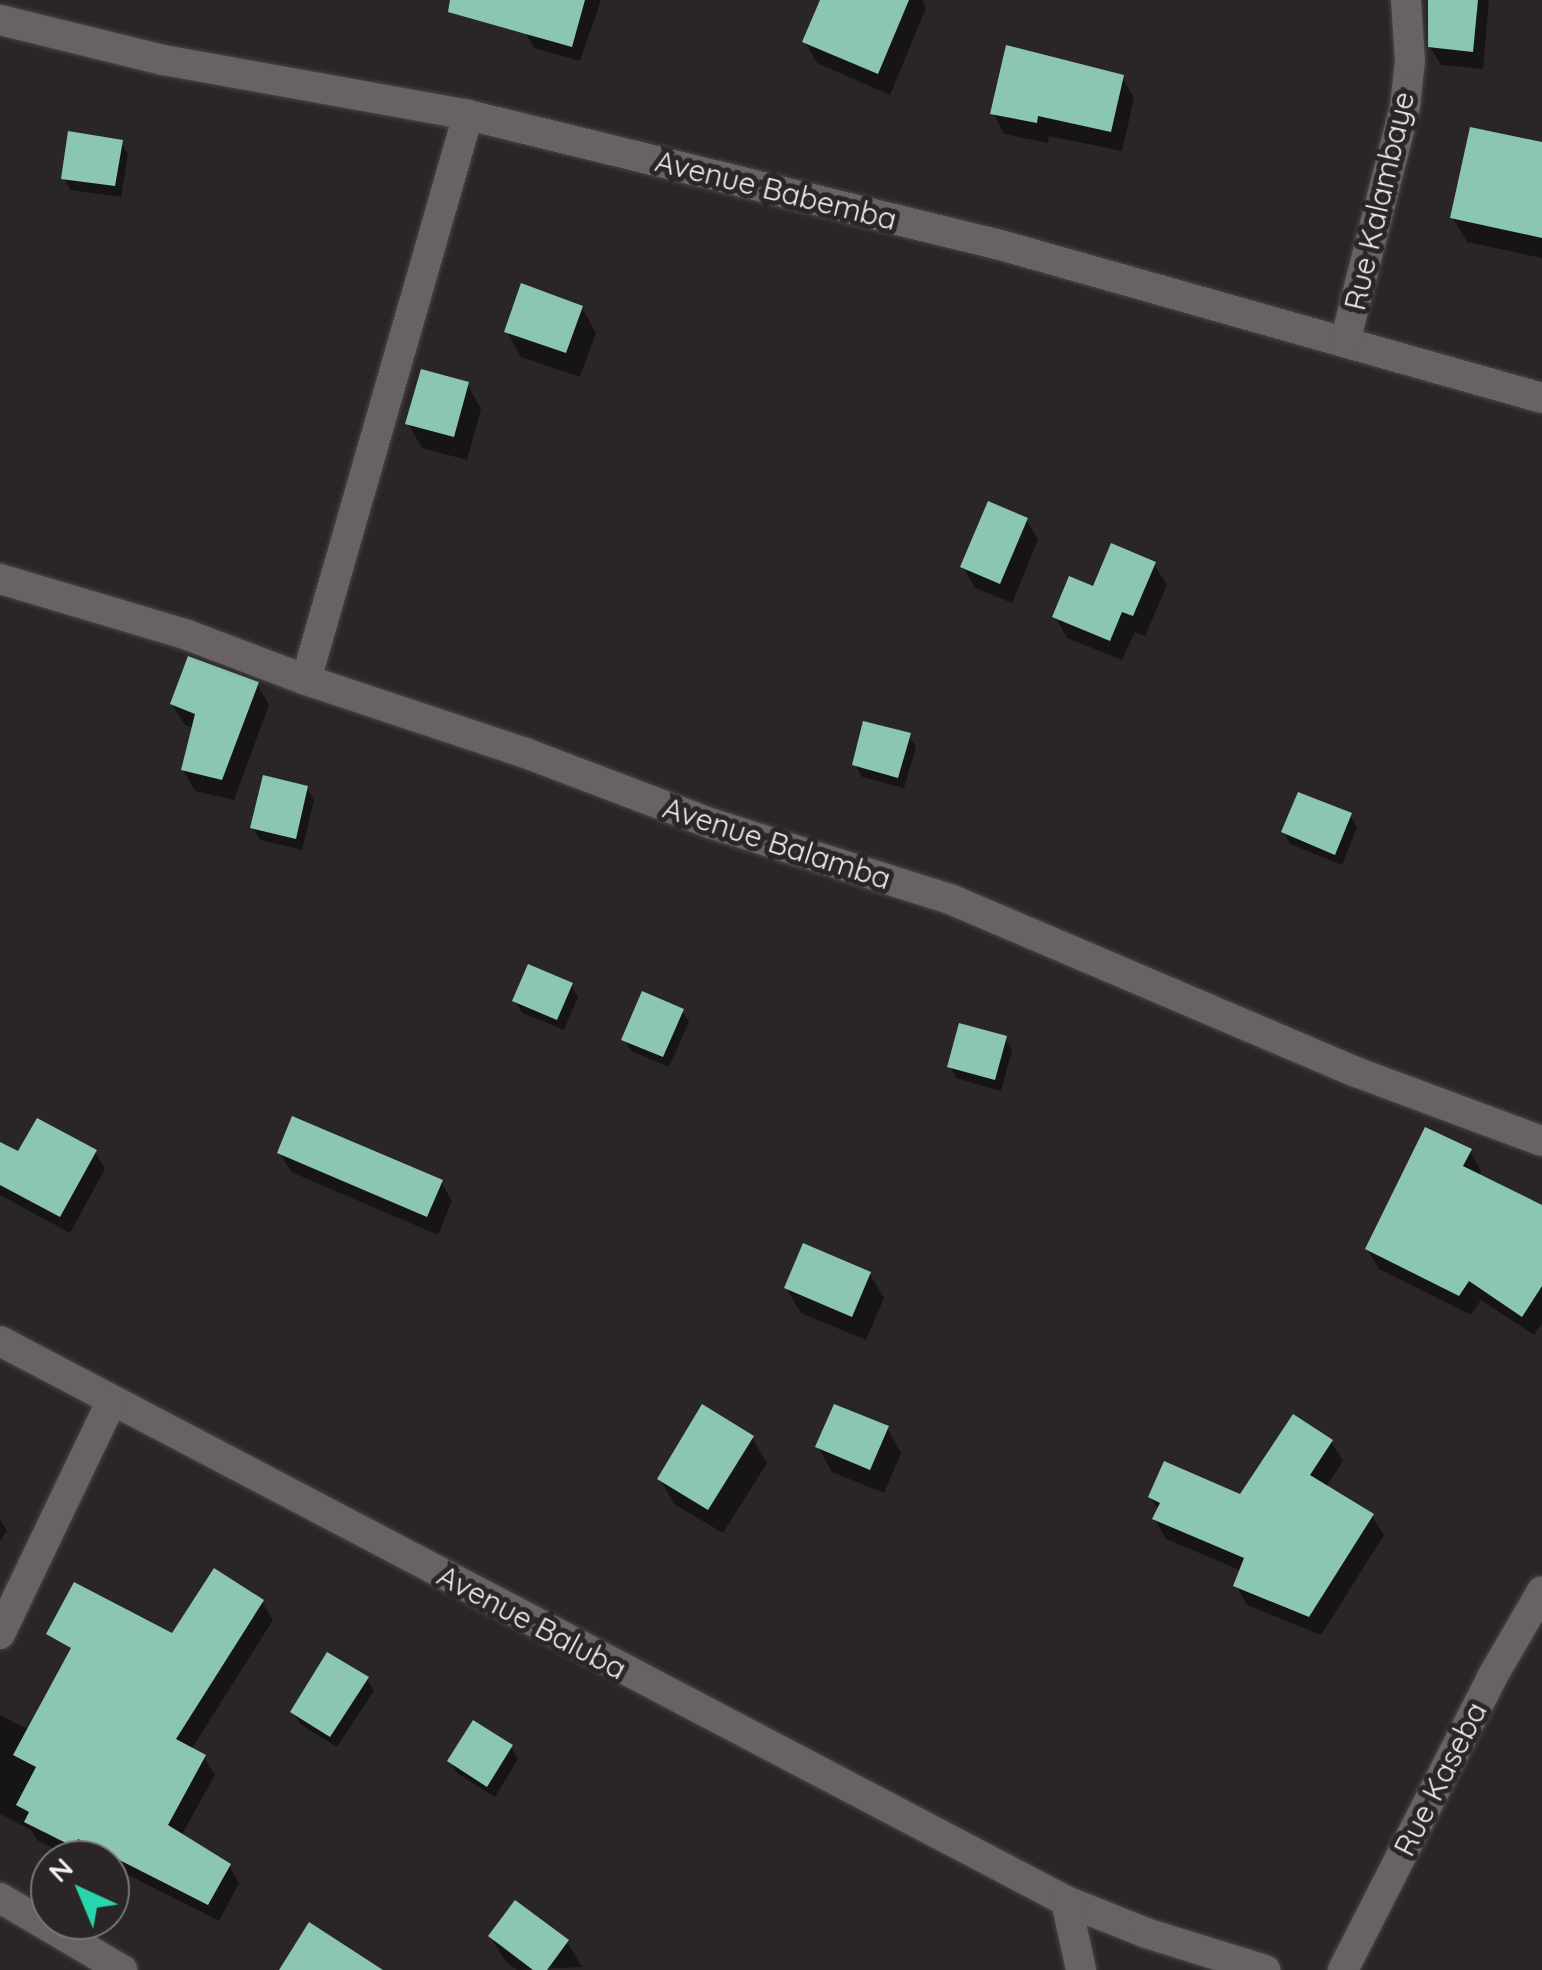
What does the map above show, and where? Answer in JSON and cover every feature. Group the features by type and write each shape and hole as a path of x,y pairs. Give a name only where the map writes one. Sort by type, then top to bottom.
{"street":[{"name":"Rue Kalambaye","path":"1346,342 1405,106 1410,61 1406,0"},
{"name":"Avenue Babemba","path":"0,20 164,60 468,114 1004,246 1542,398"},
{"path":"306,680 468,114"},
{"name":"Avenue Balamba","path":"0,579 185,634 306,680 524,752 712,824 950,899 1356,1072 1542,1141"},
{"name":"Avenue Baluba","path":"0,1341 1066,1901 1146,1932 1265,1970"},
{"path":"0,1634 112,1400"},
{"name":"Rue Kaseba","path":"1343,1970 1492,1677 1542,1591"},
{"path":"0,1898 122,1970"},
{"path":"1066,1901 1081,1970"}],"building":[{"path":"450,0 585,0 572,47 448,12"},
{"path":"820,0 909,0 878,74 802,42"},
{"path":"1428,0 1478,0 1473,52 1428,47"},
{"path":"1006,45 1124,75 1111,132 1038,116 1037,123 990,114"},
{"path":"1470,127 1542,142 1542,238 1450,218"},
{"path":"68,131 123,140 115,186 61,179"},
{"path":"521,283 583,306 566,353 504,332"},
{"path":"421,369 469,382 454,437 405,424"},
{"path":"988,501 1028,518 1000,584 960,567"},
{"path":"1111,543 1156,562 1133,616 1122,612 1110,641 1052,617 1069,576 1093,586"},
{"path":"188,656 259,682 222,780 181,770 195,714 170,704"},
{"path":"863,721 911,733 898,778 852,765"},
{"path":"263,775 308,786 296,839 250,828"},
{"path":"1298,792 1352,813 1335,855 1281,832"},
{"path":"528,964 573,983 557,1020 512,1001"},
{"path":"642,991 684,1009 663,1057 621,1040"},
{"path":"959,1023 1007,1036 995,1080 947,1067"},
{"path":"292,1116 443,1180 427,1217 277,1153"},
{"path":"37,1118 97,1150 60,1217 0,1185 0,1142 18,1151"},
{"path":"1425,1127 1472,1149 1463,1166 1542,1205 1542,1286 1522,1317 1469,1281 1459,1296 1365,1249"},
{"path":"803,1243 871,1272 852,1317 784,1288"},
{"path":"702,1404 754,1436 708,1510 657,1479"},
{"path":"834,1404 889,1426 870,1470 815,1447"},
{"path":"1293,1414 1333,1440 1310,1475 1374,1514 1309,1617 1233,1586 1244,1558 1152,1519 1160,1503 1148,1497 1164,1461 1240,1494"},
{"path":"214,1568 264,1600 176,1739 206,1755 168,1825 231,1864 208,1905 130,1865 130,1840 60,1840 24,1822 29,1812 16,1805 36,1767 13,1755 71,1648 46,1634 74,1582 172,1633"},
{"path":"327,1652 369,1677 330,1737 290,1712"},
{"path":"473,1720 513,1745 487,1787 447,1761"},
{"path":"515,1900 569,1940 547,1970 533,1970 488,1936"},
{"path":"309,1922 383,1970 279,1970"}]}
